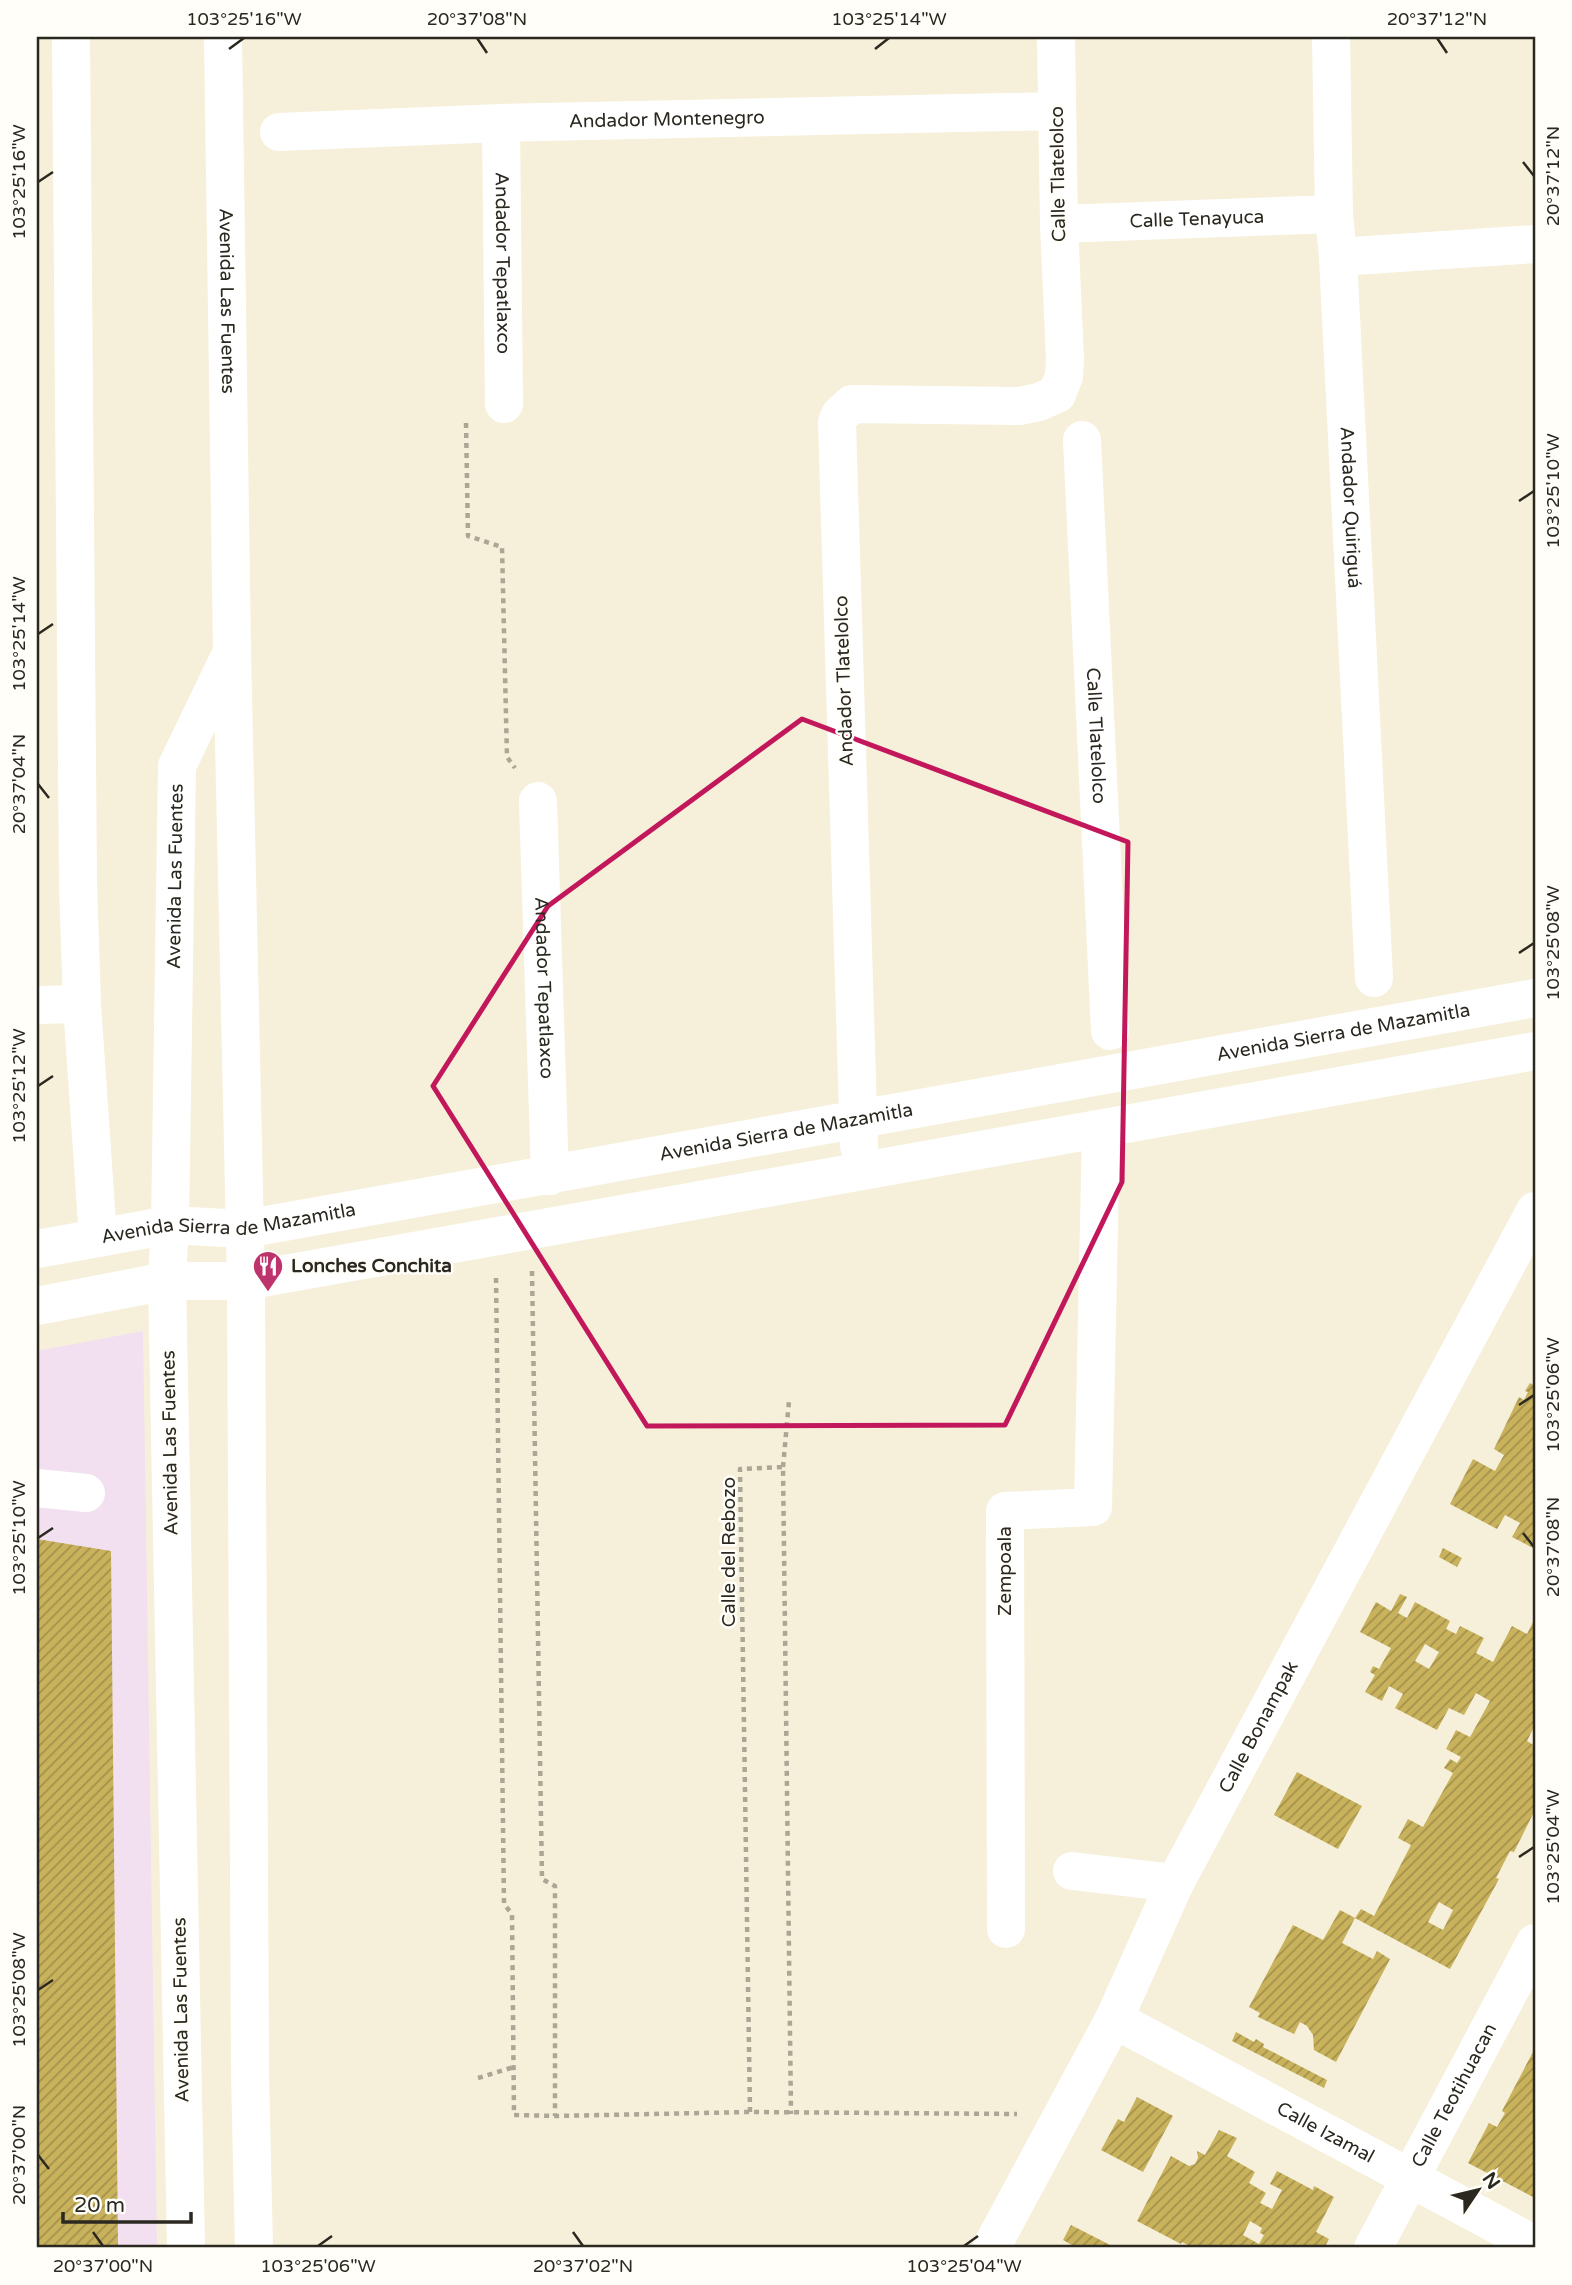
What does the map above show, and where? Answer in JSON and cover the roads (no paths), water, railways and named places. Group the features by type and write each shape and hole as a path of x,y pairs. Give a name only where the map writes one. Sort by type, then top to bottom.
{"street":[{"path":"71,37 78,869 82,1004 98,1238"},
{"name":"Avenida Las Fuentes","path":"223,37 232,651 246,1282 250,2073 254,2248"},
{"name":"Calle Tlatelolco","path":"1056,37 1059,224 1065,359 1064,376 1057,394"},
{"name":"Andador Quiriguá","path":"1331,37 1334,214 1374,978"},
{"name":"Andador Montenegro","path":"279,132 501,123 1057,111"},
{"name":"Andador Tepatlaxco","path":"501,123 504,404"},
{"name":"Calle Tenayuca","path":"1059,224 1334,214"},
{"path":"1338,257 1535,244"},
{"name":"Andador Tlatelolco","path":"861,1172 836,422 852,404 1019,406 1057,394"},
{"name":"Calle Tlatelolco","path":"1082,440 1110,1031"},
{"name":"Avenida Las Fuentes","path":"186,2248 167,1281 177,766 232,651"},
{"name":"Andador Tepatlaxco","path":"538,801 550,1175"},
{"name":"Avenida Sierra de Mazamitla","path":"37,1249 170,1225 245,1229 1535,998"},
{"path":"37,1005 82,1004"},
{"path":"37,1306 167,1281 246,1282 1535,1051"},
{"name":"Zempoala","path":"1006,1929 1004,1511 1093,1507 1101,1129"},
{"name":"Calle Bonampak","path":"991,2248 1114,2019 1175,1883 1535,1211"},
{"path":"37,1488 86,1493"},
{"path":"1072,1871 1175,1883"},
{"name":"Calle Teotihuacan","path":"1373,2248 1535,1943"},
{"name":"Calle Izamal","path":"1114,2019 1535,2245"}],"place":[{"name":"Lonches Conchita","path":"268,1293"}]}
